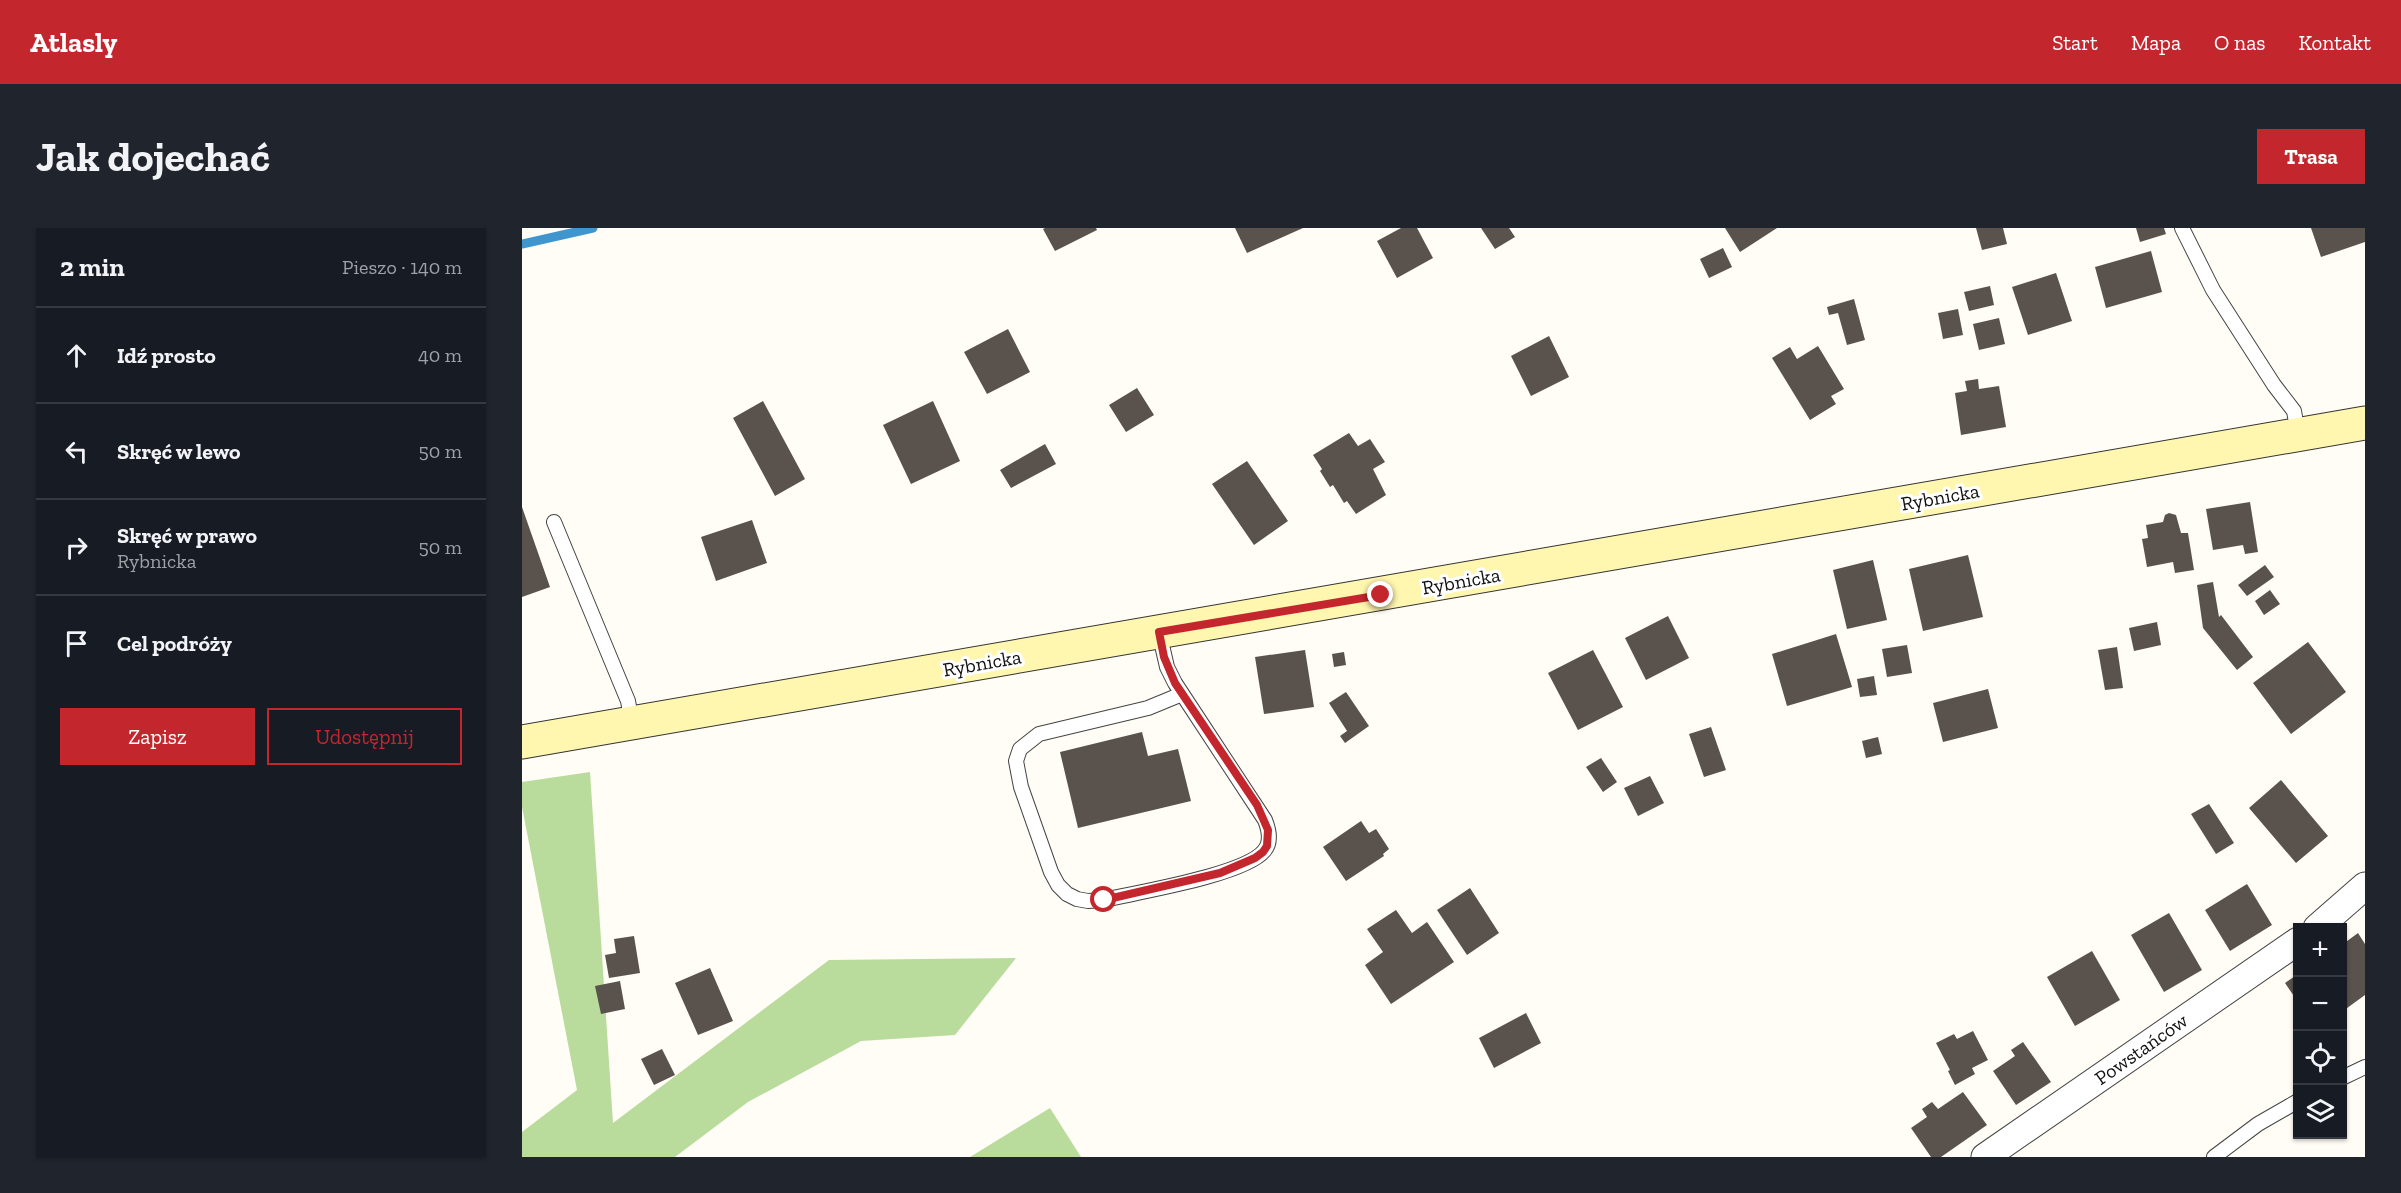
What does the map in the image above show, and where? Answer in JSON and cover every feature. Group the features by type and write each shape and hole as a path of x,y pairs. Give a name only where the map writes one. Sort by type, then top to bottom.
{"main road":[{"name":"Rybnicka","path":"522,742 2365,423"}],"street":[{"path":"2322,923 2365,886"},
{"name":"Powstańców","path":"1985,1157 2293,944"}],"lane":[{"path":"2182,228 2213,290 2274,385 2294,411 2298,434"},
{"path":"554,522 627,701 632,723"},
{"path":"1159,632 1167,667 1182,694 1257,805 1268,830 1267,846 1255,858 1208,875 1104,900 1088,902 1066,894 1051,872 1021,788 1016,761 1020,749 1039,734 1148,708 1182,694"},
{"path":"2347,1076 2365,1067"},
{"path":"2214,1157 2258,1124 2293,1104"}],"green space":[{"path":"590,772 613,1123 829,960 1016,958 955,1035 861,1041 748,1102 675,1157 522,1157 522,1132 577,1090 522,807 522,782"},
{"path":"1050,1108 1081,1157 970,1157"}],"building":[{"path":"1096,228 1097,230 1055,251 1043,229"},
{"path":"1235,228 1303,228 1247,253"},
{"path":"1401,228 1417,228 1433,258 1397,278 1377,241"},
{"path":"1481,228 1509,228 1515,237 1495,249"},
{"path":"1725,228 1777,228 1740,252"},
{"path":"1976,228 2003,228 2007,244 1982,250"},
{"path":"2136,228 2164,228 2166,234 2140,242"},
{"path":"2311,228 2365,228 2365,242 2321,257"},
{"path":"1723,248 1732,267 1709,278 1700,259"},
{"path":"2151,251 2162,292 2106,308 2095,267"},
{"path":"2056,273 2072,321 2028,335 2012,287"},
{"path":"1990,286 1994,305 1969,311 1964,292"},
{"path":"1854,299 1865,340 1847,345 1838,313 1829,315 1827,307"},
{"path":"1958,309 1963,335 1943,339 1938,313"},
{"path":"1999,318 2005,344 1979,350 1973,324"},
{"path":"1008,329 1030,372 987,394 964,352"},
{"path":"1549,336 1569,377 1531,396 1511,356"},
{"path":"1818,346 1844,389 1831,396 1836,404 1810,420 1772,358 1790,347 1797,359"},
{"path":"1978,379 1979,389 1999,386 2006,427 1961,435 1955,393 1967,391 1965,381"},
{"path":"1137,388 1154,415 1126,432 1109,405"},
{"path":"763,401 805,479 775,496 733,418"},
{"path":"933,401 960,461 911,484 883,425"},
{"path":"1349,433 1358,446 1370,439 1385,462 1373,469 1386,495 1356,514 1347,501 1344,503 1333,485 1330,487 1313,455"},
{"path":"1045,444 1056,464 1011,488 1000,470"},
{"path":"1247,461 1288,521 1254,545 1212,484"},
{"path":"2250,502 2258,552 2245,554 2243,545 2213,550 2206,509"},
{"path":"522,507 550,587 522,597"},
{"path":"2169,513 2176,515 2181,533 2188,533 2194,570 2175,573 2173,562 2147,567 2142,539 2148,538 2146,525 2163,522 2165,515"},
{"path":"752,520 767,563 716,581 701,537"},
{"path":"1968,555 1983,617 1923,631 1909,569"},
{"path":"1873,560 1887,620 1847,629 1833,570"},
{"path":"2265,565 2274,577 2247,596 2238,585"},
{"path":"2213,582 2219,617 2221,615 2253,657 2237,670 2203,628 2197,585"},
{"path":"2270,590 2280,604 2264,615 2255,601"},
{"path":"1668,616 1689,658 1646,680 1625,638"},
{"path":"2157,622 2161,645 2134,651 2129,628"},
{"path":"1836,634 1852,687 1787,706 1772,654"},
{"path":"2308,642 2346,692 2291,734 2253,683"},
{"path":"1907,645 1912,673 1887,677 1882,649"},
{"path":"2117,647 2123,688 2105,690 2098,650"},
{"path":"1305,650 1314,707 1264,714 1255,657"},
{"path":"1593,650 1623,707 1578,730 1548,673"},
{"path":"1344,652 1346,665 1334,667 1332,654"},
{"path":"1874,676 1877,695 1860,697 1857,679"},
{"path":"1988,689 1998,728 1943,742 1933,703"},
{"path":"1346,692 1369,726 1345,743 1340,736 1347,731 1329,703"},
{"path":"1711,727 1726,770 1704,777 1689,734"},
{"path":"1142,732 1148,756 1178,749 1191,801 1078,828 1060,752"},
{"path":"1878,737 1882,754 1866,758 1862,741"},
{"path":"1601,758 1617,782 1603,792 1586,767"},
{"path":"1650,776 1664,803 1638,816 1624,788"},
{"path":"2281,780 2328,836 2296,863 2249,808"},
{"path":"2209,804 2234,843 2216,854 2191,814"},
{"path":"1361,821 1369,833 1376,829 1389,849 1383,854 1384,856 1346,881 1323,847"},
{"path":"2247,884 2272,925 2230,951 2205,910"},
{"path":"1470,888 1499,933 1467,955 1437,910"},
{"path":"1396,910 1412,933 1427,922 1454,962 1391,1004 1365,965 1383,952 1367,929"},
{"path":"2169,913 2202,970 2164,992 2131,935"},
{"path":"2358,933 2365,944 2365,995 2347,1008 2347,977 2347,941"},
{"path":"634,936 640,973 609,978 605,955 616,953 614,939"},
{"path":"2092,951 2120,1000 2075,1026 2047,977"},
{"path":"710,968 733,1021 698,1035 675,983"},
{"path":"2293,977 2293,995 2285,983"},
{"path":"620,981 625,1009 601,1014 595,986"},
{"path":"1526,1013 1541,1043 1494,1068 1479,1038"},
{"path":"1973,1031 1988,1060 1972,1068 1975,1074 1955,1085 1936,1043 1954,1034 1957,1039"},
{"path":"2023,1042 2051,1082 2016,1105 1993,1071 2015,1056 2011,1050"},
{"path":"662,1049 675,1075 654,1085 641,1059"},
{"path":"1963,1092 1987,1125 1941,1157 1931,1157 1911,1128 1927,1117 1922,1109 1932,1102 1938,1109"}],"waterway":[{"path":"522,244 593,228"}],"route":[{"path":"1104,900 1220,873 1255,858 1263,852 1269,839 1265,820 1257,805 1175,683 1167,667 1159,632 1381,595"}]}
